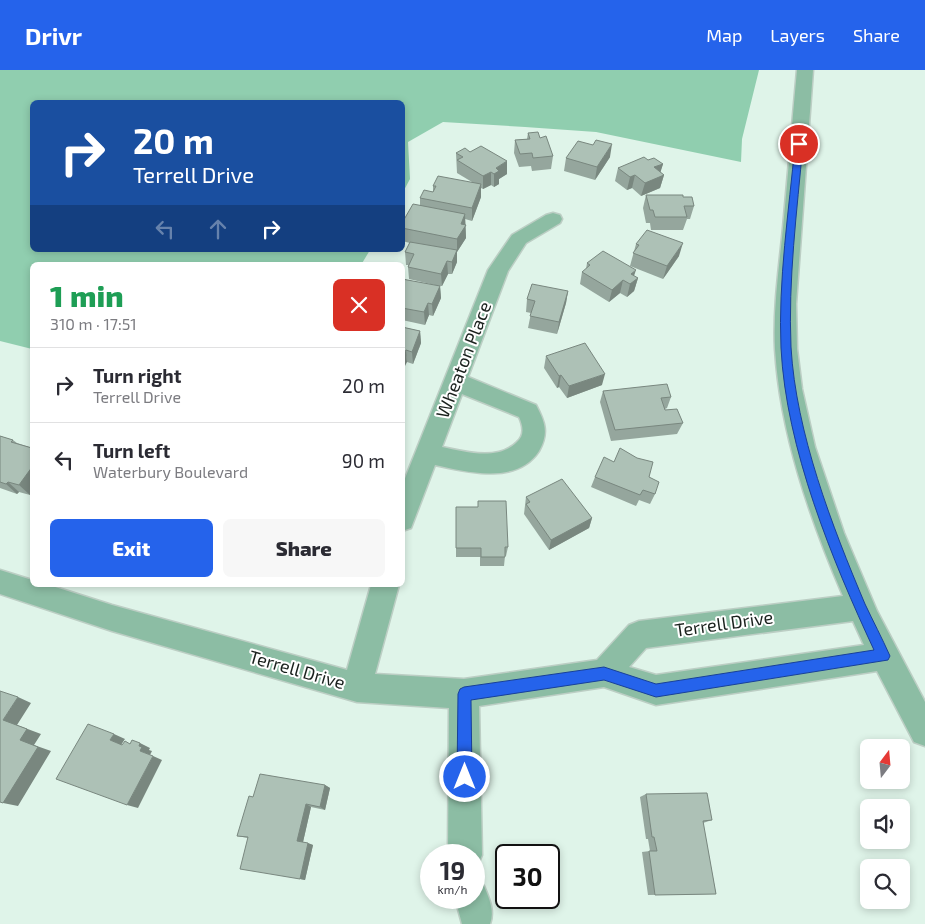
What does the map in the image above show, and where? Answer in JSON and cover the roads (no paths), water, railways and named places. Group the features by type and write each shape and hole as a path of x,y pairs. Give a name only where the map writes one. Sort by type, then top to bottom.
{"street":[{"path":"805,70 786,291 786,339 789,375 800,436 830,530 860,607 883,656 925,731"},
{"name":"Wheaton Place","path":"405,512 498,270 519,240 553,219"},
{"path":"428,454 470,461 497,463 514,460 525,452 535,438 535,425 528,411 456,382"},
{"name":"Terrell Drive","path":"0,582 112,618 357,687 464,694 604,673 656,690 883,656"},
{"path":"357,687 384,587"},
{"name":"Terrell Drive","path":"604,673 639,635 860,607"},
{"path":"464,694 465,844"}]}
